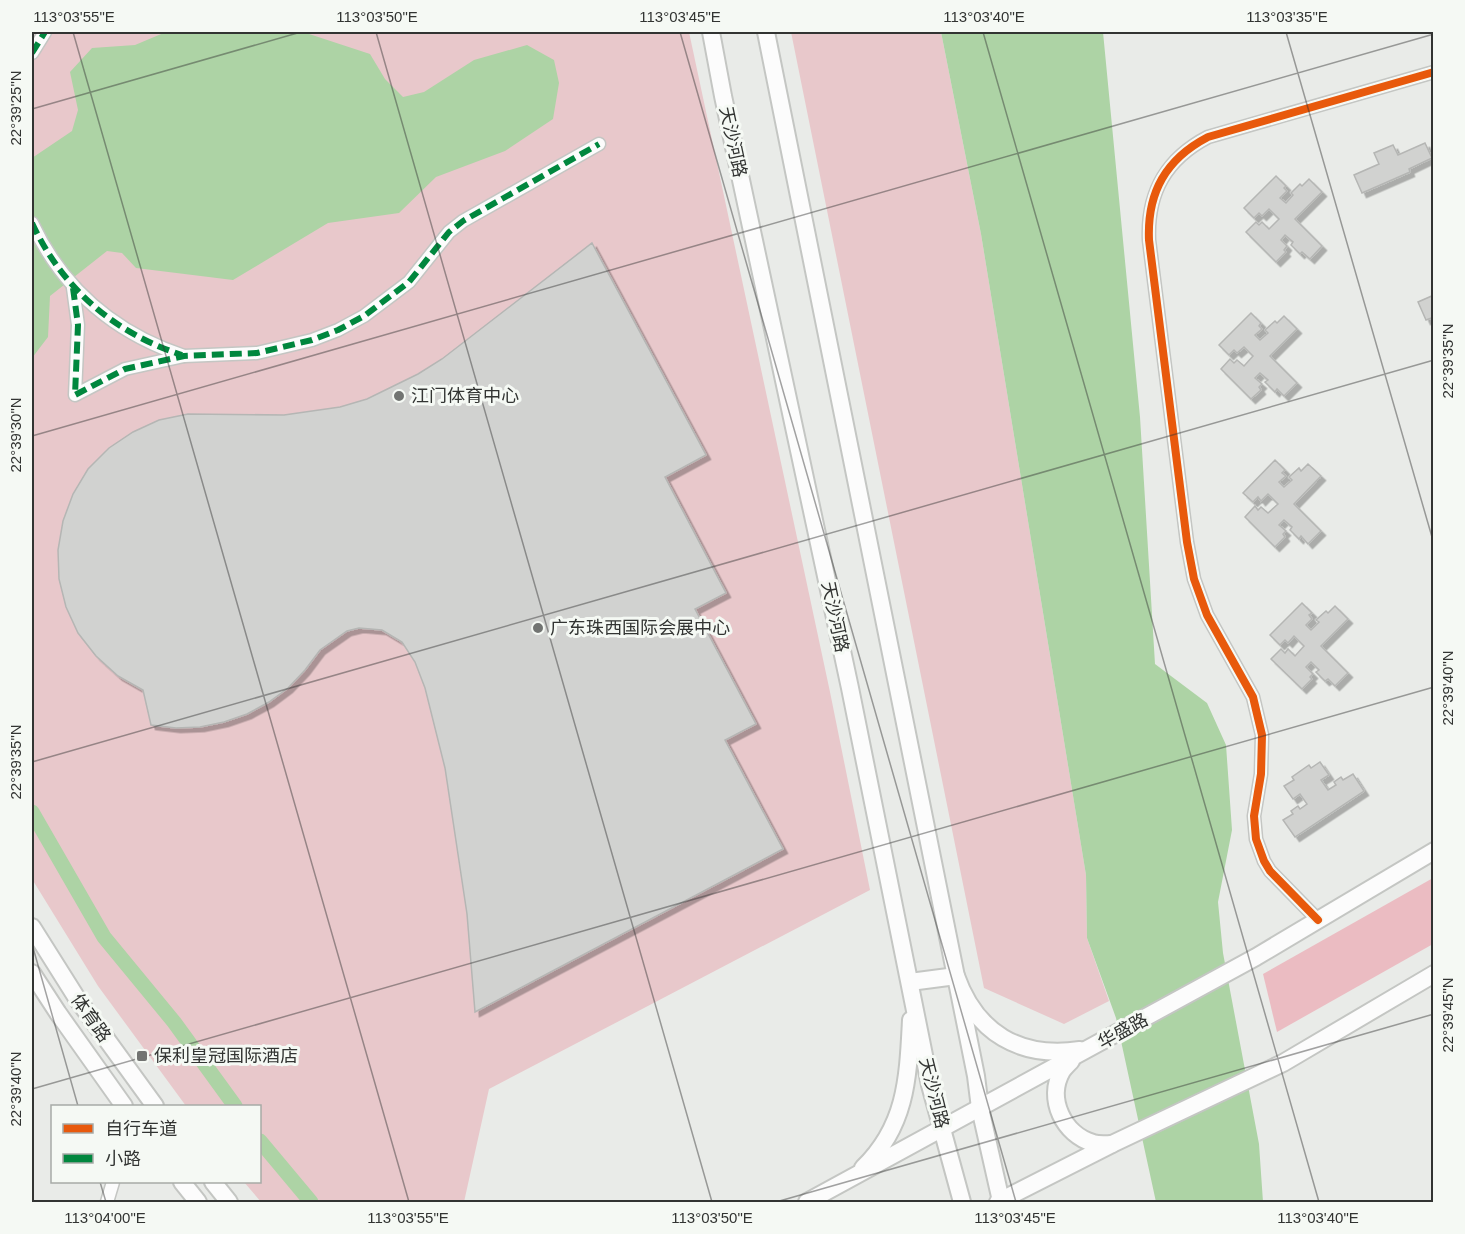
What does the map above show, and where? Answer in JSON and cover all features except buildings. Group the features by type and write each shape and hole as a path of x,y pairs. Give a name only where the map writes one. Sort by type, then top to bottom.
{"main road":[{"name":"天沙河路","path":"711,32 725,107 850,688 930,1085 962,1203"},
{"path":"766,32 1000,1202 1112,1144 1283,1063 1434,974"},
{"name":"华盛路","path":"811,1200 1256,957 1434,851"},
{"name":"体育路","path":"32,927 78,1000 154,1105"},
{"name":"体育路","path":"32,973 64,1023 123,1105"},
{"path":"851,1179 879,1149 899,1114 909,1074 911,990 956,976"},
{"path":"956,976 962,993 972,1010 998,1036 1033,1051 1052,1053 1089,1049"},
{"path":"1089,1049 1074,1058 1062,1072 1056,1089 1057,1107 1065,1123 1077,1136 1094,1143 1112,1144"},
{"path":"183,1183 198,1203"},
{"path":"214,1183 229,1203"},
{"path":"811,1200 826,1199 835,1203"}],"street":[{"path":"32,53 45,32"},
{"path":"1318,920 1270,871 1256,839 1254,816 1261,774 1262,735 1253,697 1207,615 1190,561 1149,240 1150,212 1158,185 1174,161 1196,143 1208,137 1434,72"},
{"path":"73,288 78,325 75,395 125,369 184,356 257,353 303,343 339,330 364,316 409,282 449,232 463,221 599,144"},
{"path":"32,223 55,266 73,288 101,314 149,343 184,356"},
{"path":"107,1203 113,1183"}],"shaded area":[{"name":"江门体育中心","path":"32,32 689,32 870,890 489,1089 464,1202 261,1202 245,1183 261,1183 261,1105 185,1105 98,986 32,879"},
{"path":"166,32 303,32 370,54 385,79 403,97 424,92 474,60 527,45 554,60 559,83 553,119 505,151 436,177 399,213 328,223 233,280 136,268 122,253 107,251 50,296 48,337 32,358 32,158 72,131 78,110 70,72 92,48 135,45"},
{"path":"791,32 941,32 981,234 1086,875 1087,938 1109,1001 1064,1024 984,988"},
{"path":"941,32 1103,32 1140,417 1155,664 1207,703 1226,745 1232,830 1218,902 1223,953 1259,1144 1263,1202 1156,1202 1116,1018 1087,938 1086,875 981,234"},
{"path":"1433,878 1433,944 1277,1032 1263,974"}],"waterway":[{"path":"32,812 104,937 174,1022 234,1105"},
{"path":"261,1142 311,1202"}],"marked path":[{"path":"32,53 45,32"},
{"path":"73,288 78,325 75,395 125,369 184,356 257,353 312,340 338,330 364,316 409,282 449,232 463,221 599,144"},
{"path":"32,223 59,268 93,305 134,334 182,355"}],"cycle path":[{"path":"1318,920 1270,871 1264,861 1256,839 1254,816 1261,774 1262,735 1253,697 1207,615 1194,579 1187,542 1149,240 1151,207 1162,179 1170,167 1193,146 1208,137 1434,72"}],"place":[{"name":"江门体育中心","path":"399,396"},
{"name":"广东珠西国际会展中心","path":"538,628"},
{"name":"保利皇冠国际酒店","path":"142,1056"}]}
